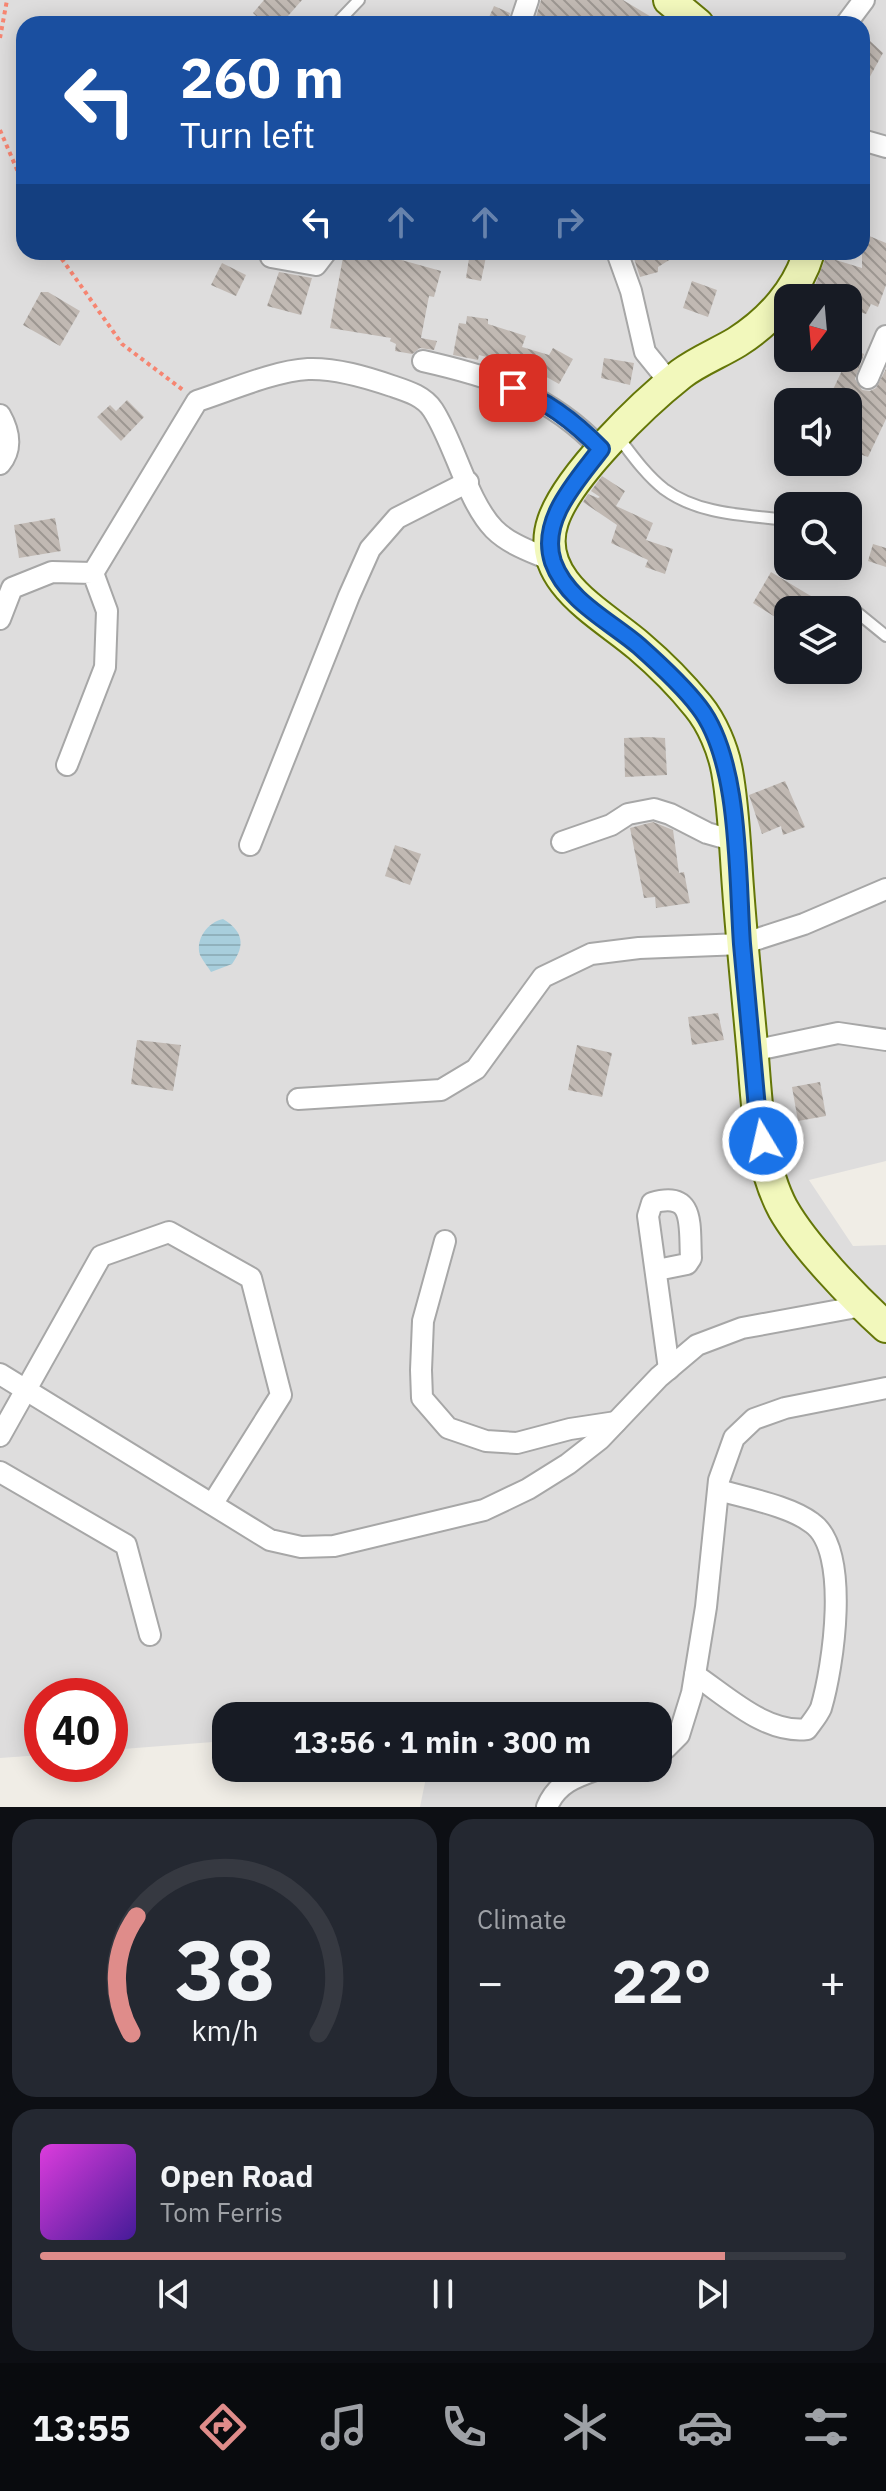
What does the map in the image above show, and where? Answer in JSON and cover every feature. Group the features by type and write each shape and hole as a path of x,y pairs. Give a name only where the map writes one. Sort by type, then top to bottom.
{"street":[{"path":"669,0 688,16"},
{"path":"288,260 316,265 320,260"},
{"path":"620,260 631,291 645,352 671,384"},
{"path":"805,260 787,297 763,323 739,341 682,373 608,442 571,489 553,520 550,541 553,561 563,581 590,608 640,646 700,707 719,742 727,770 735,841 758,1120 772,1182 784,1210 813,1249 862,1306 886,1327"},
{"path":"868,378 886,336"},
{"path":"423,361 460,369 530,394 608,442"},
{"path":"93,573 197,401 289,372 309,369 339,371 376,380 414,394 431,406 482,511 494,529 515,544 553,561"},
{"path":"0,415 9,430 5,458 0,464"},
{"path":"250,845 370,549 397,518 468,482"},
{"path":"0,619 12,588 52,572 93,573"},
{"path":"67,765 105,667 107,611 93,573"},
{"path":"562,842 611,825 628,814 654,809 707,833 735,841"},
{"path":"298,1099 441,1090 476,1069 543,977 591,954 639,948 742,944 804,924 886,889"},
{"path":"752,1051 838,1033 886,1040"},
{"path":"0,1436 101,1256 169,1232 251,1278 281,1395 213,1503"},
{"path":"445,1241 423,1321 421,1370 422,1398 448,1428 486,1441 517,1443 570,1429 616,1422"},
{"path":"657,1270 669,1369"},
{"path":"0,1374 270,1540 301,1547 334,1546 484,1510 528,1489 600,1439 697,1345 742,1328 862,1306"},
{"path":"672,1742 679,1735 695,1675 719,1490 726,1455 734,1438 754,1419 785,1408 886,1388"},
{"path":"0,1472 126,1545 150,1635"},
{"path":"695,1675 767,1723 790,1731 807,1729 820,1711 836,1623 835,1570 827,1541 814,1524 794,1514 719,1490"},
{"path":"547,1807 552,1796 567,1782"}],"lane":[{"path":"344,16 359,0"},
{"path":"608,442 664,489 691,504 721,512 774,518"},
{"path":"862,616 886,636"}],"path":[{"path":"0,38 7,0"},
{"path":"0,130 16,167"},
{"path":"63,260 122,344 197,401"}],"shaded area":[{"path":"0,0 886,0 886,1161 809,1180 853,1246 886,1245 886,1807 420,1807 425,1782 672,1782 672,1702 212,1702 212,1742 128,1749 128,1678 24,1678 24,1756 0,1758"}],"water":[{"path":"223,919 235,928 241,945 232,964 211,972 200,955 199,943 208,927"}],"building":[{"path":"264,0 302,0 288,16 256,16 253,13"},
{"path":"541,0 623,0 650,16 536,16"},
{"path":"494,6 510,13 509,16 490,16"},
{"path":"870,41 883,53 870,77"},
{"path":"870,236 886,243 886,285 878,307 871,304 866,314 862,313 862,284 815,284 825,260 862,268 862,260 870,260"},
{"path":"343,260 401,260 441,271 434,297 429,296 421,338 437,341 434,350 420,348 412,354 395,351 396,344 390,341 391,338 330,328"},
{"path":"469,260 485,260 481,281 466,278"},
{"path":"635,260 669,260 658,267 658,272 640,277"},
{"path":"222,263 246,275 236,296 211,285"},
{"path":"279,272 312,278 301,315 267,306"},
{"path":"692,281 717,290 708,317 683,308"},
{"path":"41,292 48,292 80,311 60,346 23,325"},
{"path":"467,316 488,319 488,324 526,336 522,347 549,355 553,348 573,359 559,384 534,370 517,365 479,355 478,360 453,355 459,323 466,324"},
{"path":"604,358 634,363 630,385 601,378"},
{"path":"886,369 886,419 868,457 862,455 862,390 876,388"},
{"path":"841,372 858,372 855,379 861,388 834,388"},
{"path":"127,400 144,417 121,441 97,417 110,405 116,411"},
{"path":"602,476 625,491 616,506 653,523 646,540 673,549 665,574 645,567 648,560 611,543 617,525 583,502 588,494 600,497 591,491"},
{"path":"55,518 61,551 19,558 14,525"},
{"path":"873,544 886,548 886,567 868,561"},
{"path":"771,572 774,580 784,580 811,596 774,596 774,616 753,603"},
{"path":"624,738 665,738 667,775 625,777"},
{"path":"785,781 805,827 783,835 781,826 762,834 749,795"},
{"path":"653,822 673,830 679,873 684,872 690,903 656,908 655,897 644,898 630,828"},
{"path":"395,845 421,854 410,885 385,876"},
{"path":"718,1013 724,1040 692,1045 688,1017"},
{"path":"137,1040 181,1045 173,1091 131,1084"},
{"path":"577,1045 612,1053 602,1097 568,1090"},
{"path":"820,1082 826,1116 798,1121 792,1087"}],"route":[{"path":"513,388 555,409 580,427 601,449 571,489 553,520 550,541 553,561 563,581 590,608 640,646 700,707 719,742 727,770 735,841 758,1120 763,1141"}]}
